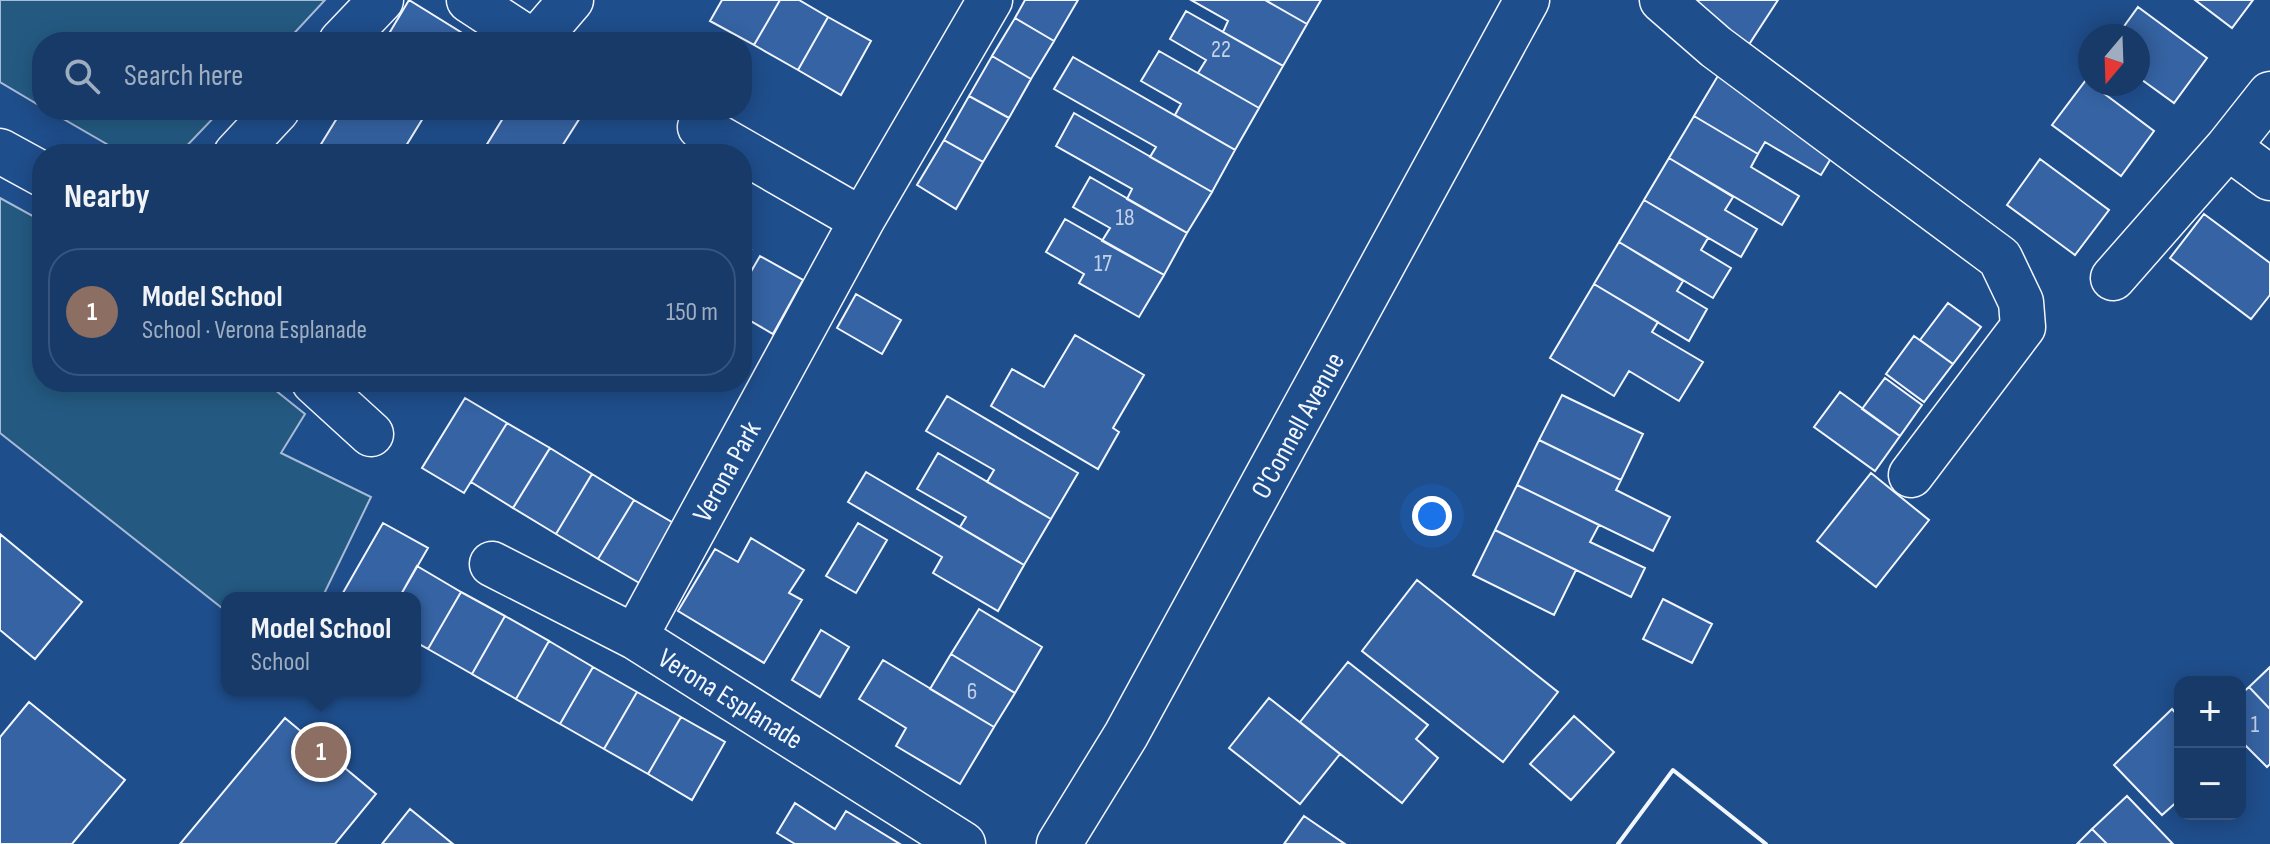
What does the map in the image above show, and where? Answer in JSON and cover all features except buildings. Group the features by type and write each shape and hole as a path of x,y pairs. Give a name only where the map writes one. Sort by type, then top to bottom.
{"street":[{"path":"351,32 381,0"},
{"path":"469,0 519,32"},
{"path":"543,32 571,0"},
{"name":"Verona Park","path":"635,637 862,220 990,0"},
{"name":"O'Connell Avenue","path":"1059,844 1126,735 1527,0"},
{"path":"1662,0 1716,47 2000,258 2021,302 2023,327 1911,475"},
{"path":"2113,278 2228,147 2270,94"},
{"path":"245,144 268,120"},
{"path":"700,127 730,144"},
{"path":"2228,147 2270,178"},
{"path":"0,151 32,169"},
{"path":"752,157 862,220"},
{"path":"325,392 371,434"},
{"name":"Verona Esplanade","path":"492,564 635,637 963,844"}],"shaded area":[{"path":"0,0 325,0 295,32 32,32 32,101 0,82"},
{"path":"65,120 211,120 189,144 107,144"},
{"path":"0,198 32,216 32,392 278,392 305,414 281,453 371,497 325,592 221,592 221,607 0,433"}],"wall":[{"path":"1618,844 1673,770 1766,844"}],"place":[{"name":"Model School","path":"321,752"}]}
